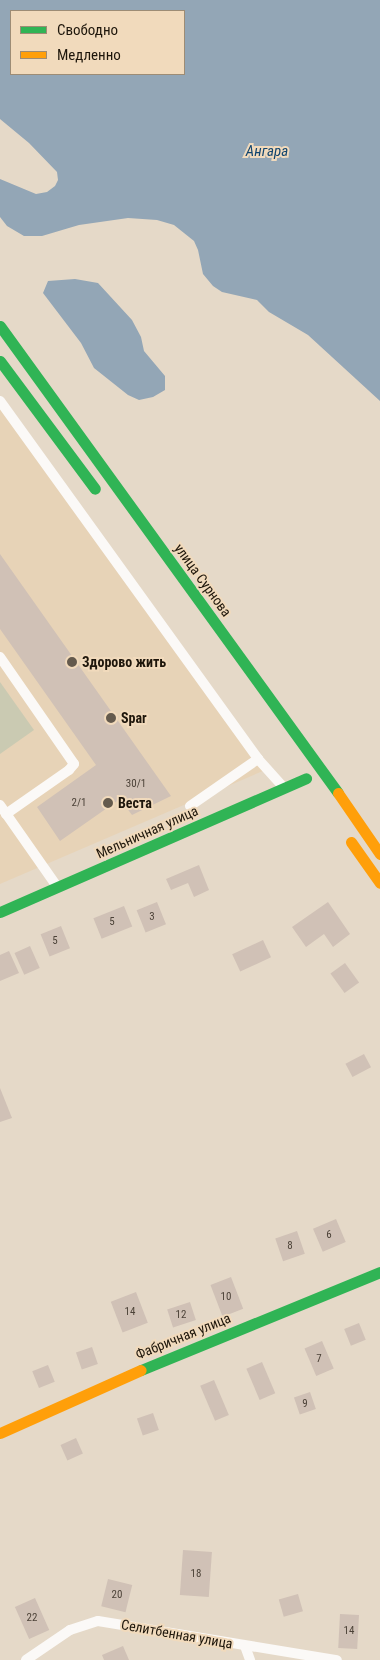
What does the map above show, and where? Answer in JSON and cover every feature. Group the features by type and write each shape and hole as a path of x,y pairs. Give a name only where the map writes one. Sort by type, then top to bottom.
{"main road":[{"name":"улица Сурнова","path":"0,326 313,757 380,854"},
{"path":"2,366 103,501"},
{"name":"Мельничная улица","path":"0,912 306,778"},
{"path":"346,835 380,883"},
{"name":"Фабричная улица","path":"0,1433 111,1382 380,1272"}],"lane":[{"path":"0,401 258,760 283,788"},
{"path":"0,657 74,764 69,770 3,810 58,888"},
{"path":"190,806 258,760"},
{"name":"Селитбенная улица","path":"26,1660 70,1630 98,1621 337,1660"},
{"path":"245,1646 250,1660"}],"shaded area":[{"path":"0,400 270,768 0,884"}],"green space":[{"path":"0,682 34,730 0,754"}],"water":[{"name":"Ангара","path":"0,0 380,0 380,401 308,335 269,312 257,300 222,292 213,286 203,274 194,241 174,225 157,220 128,218 79,225 42,236 24,236 7,226 0,217 0,179 36,194 47,192 55,186 58,180 57,172 29,143 0,119"},
{"path":"75,279 98,283 132,320 141,337 144,351 165,376 165,390 153,397 139,400 128,395 94,368 81,343 43,293 48,281"}],"building":[{"path":"0,554 171,796 132,815 120,799 60,841 37,807 96,765 0,629"},
{"path":"199,865 209,890 194,897 188,883 171,890 166,879"},
{"path":"157,902 166,924 146,932 137,910"},
{"path":"328,902 350,934 333,947 324,934 306,947 292,927"},
{"path":"124,906 132,926 102,939 93,918"},
{"path":"61,926 70,948 50,956 41,934"},
{"path":"263,940 271,957 240,972 232,954"},
{"path":"30,946 40,968 24,975 14,953"},
{"path":"9,951 19,973 0,981 0,955"},
{"path":"345,963 359,982 345,993 330,974"},
{"path":"364,1054 371,1067 353,1077 345,1064"},
{"path":"0,1088 12,1118 0,1122"},
{"path":"336,1219 346,1242 323,1252 313,1229"},
{"path":"297,1231 305,1254 283,1261 275,1238"},
{"path":"231,1277 243,1309 223,1317 210,1285"},
{"path":"136,1292 148,1323 123,1332 111,1302"},
{"path":"190,1302 196,1320 173,1327 167,1309"},
{"path":"359,1323 366,1340 351,1346 344,1329"},
{"path":"322,1341 334,1369 316,1376 305,1348"},
{"path":"92,1347 98,1364 82,1370 76,1353"},
{"path":"262,1362 275,1393 260,1400 246,1369"},
{"path":"48,1365 55,1382 39,1388 32,1371"},
{"path":"214,1380 229,1415 215,1421 200,1386"},
{"path":"310,1392 316,1409 300,1415 294,1398"},
{"path":"153,1413 159,1430 143,1436 137,1419"},
{"path":"76,1438 83,1454 67,1460 60,1445"},
{"path":"183,1550 212,1552 209,1597 180,1595"},
{"path":"108,1579 132,1585 125,1612 101,1606"},
{"path":"298,1594 303,1611 284,1617 279,1600"},
{"path":"35,1598 49,1630 29,1639 15,1607"},
{"path":"340,1614 359,1615 357,1649 338,1648"},
{"path":"123,1646 129,1660 104,1660 102,1655"}],"traffic: fast":[{"path":"0,326 338,793"},
{"path":"0,361 95,489"},
{"path":"0,912 306,778"},
{"path":"141,1370 380,1272"}],"traffic: slow":[{"path":"338,793 380,854"},
{"path":"351,842 380,883"},
{"path":"0,1433 141,1370"}],"place":[{"name":"Здорово жить","path":"72,662"},
{"name":"Spar","path":"111,718"},
{"name":"Веста","path":"108,803"}]}
